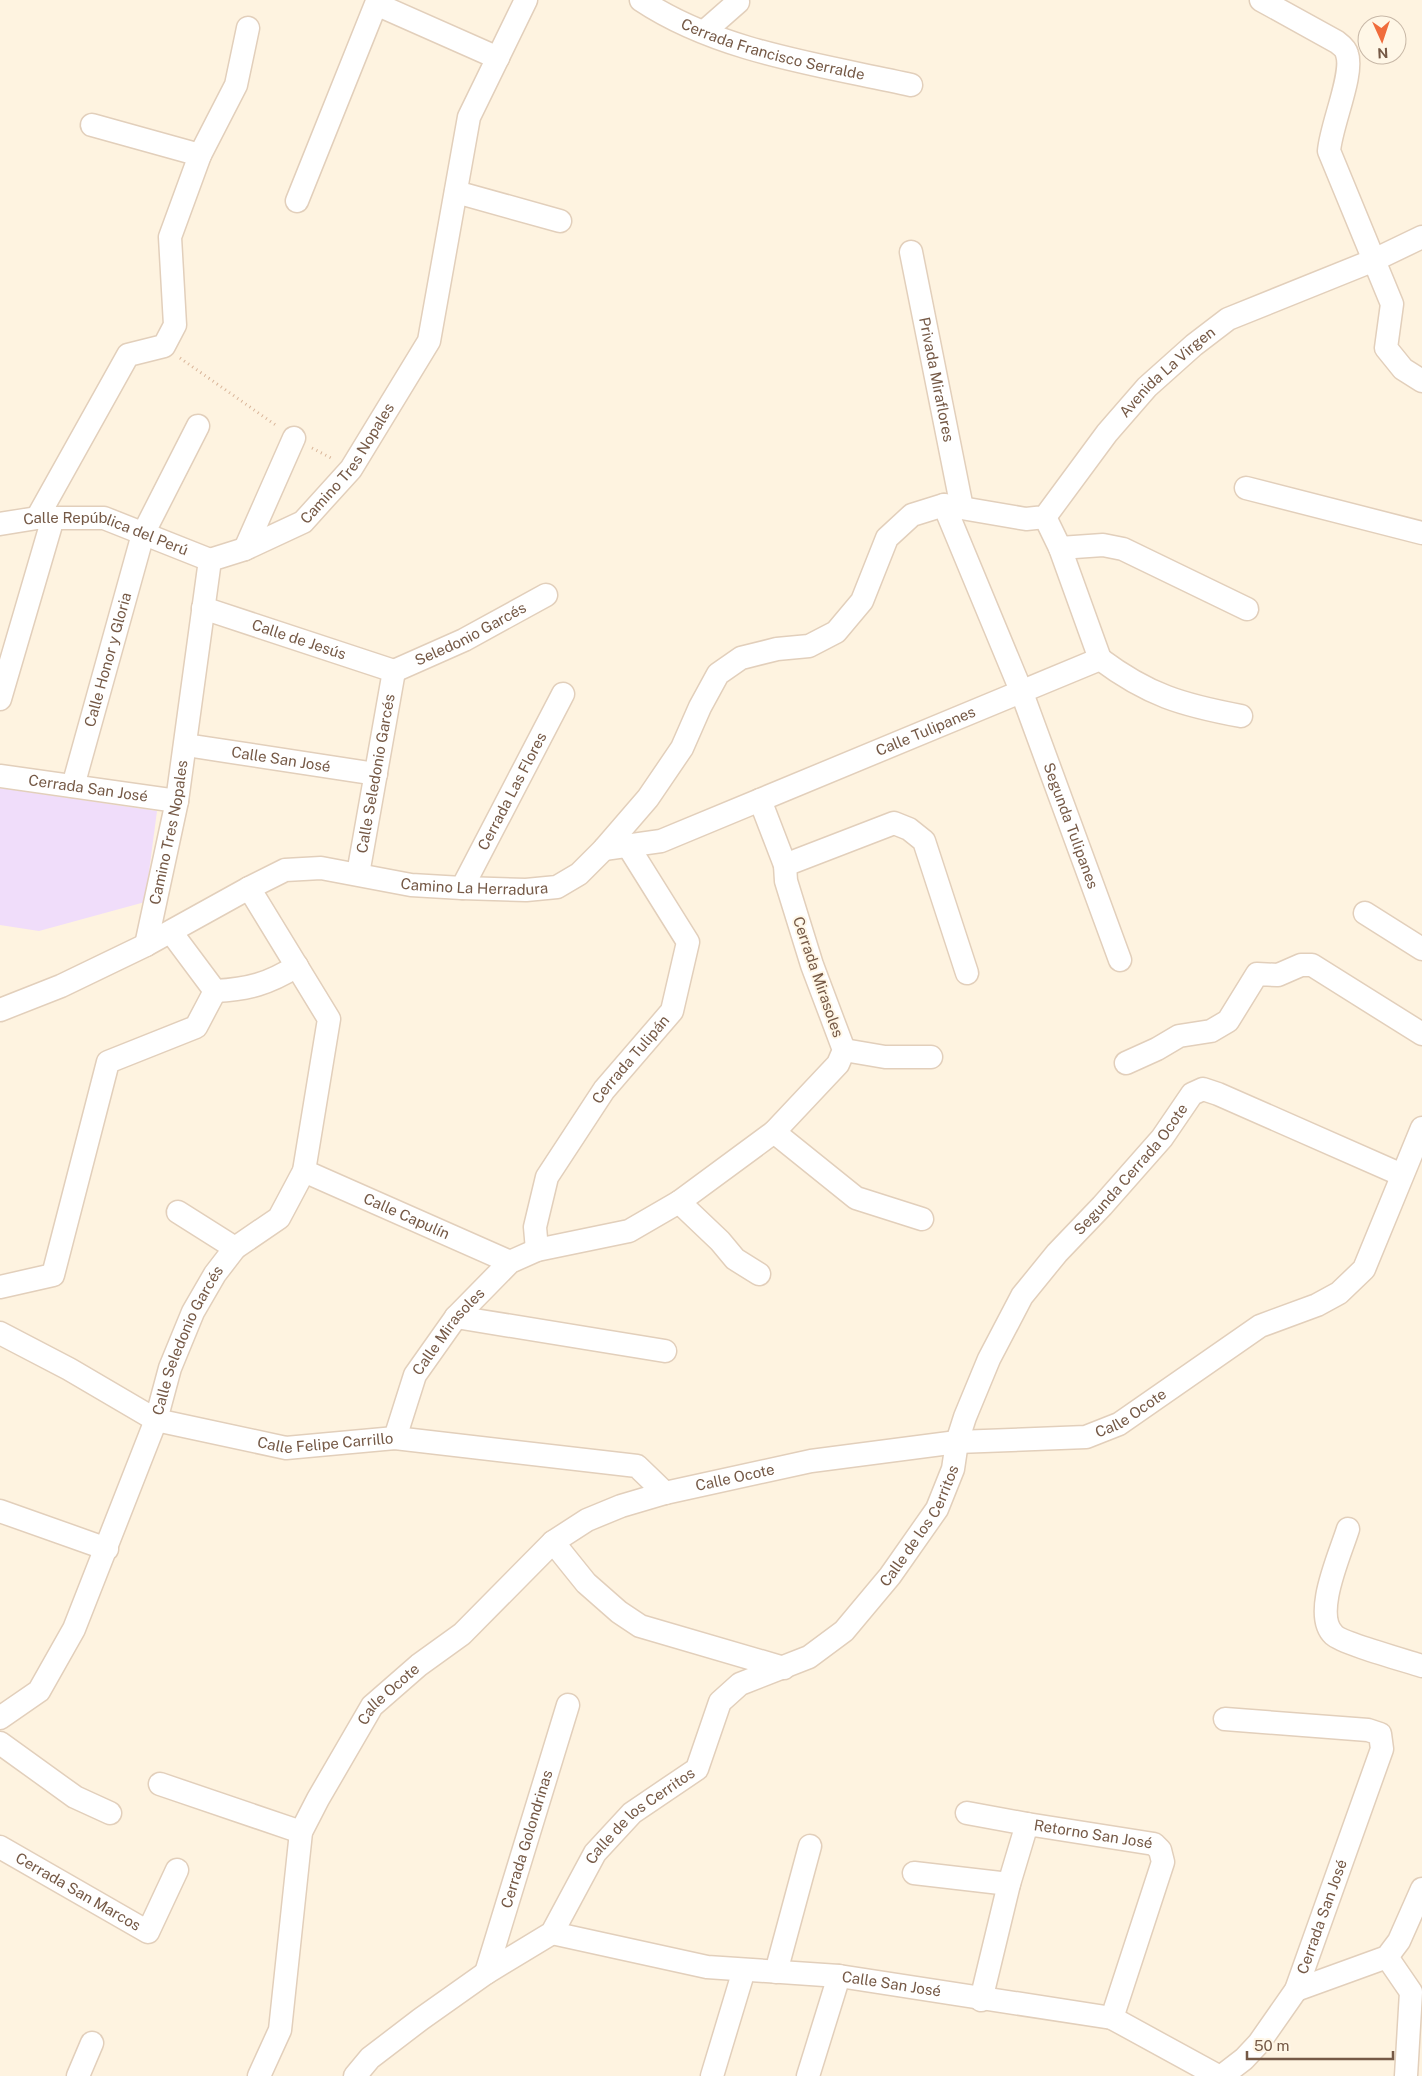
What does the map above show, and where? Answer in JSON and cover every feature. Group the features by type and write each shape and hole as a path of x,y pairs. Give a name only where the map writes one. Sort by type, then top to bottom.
{"street":[{"name":"Camino Tres Nopales","path":"146,945 186,745 210,560 245,549 303,522 351,469 429,341 469,117 526,0"},
{"name":"Cerrada Francisco Serralde","path":"641,0 677,22 747,48 912,85"},
{"path":"1261,0 1337,42 1347,52 1349,68 1330,134 1329,151 1372,261 1392,304 1386,348 1403,369 1422,381"},
{"path":"705,31 738,2"},
{"path":"297,201 376,4 498,58"},
{"path":"0,699 45,518 128,355 164,346 175,325 170,237 200,155 236,85 248,28"},
{"path":"92,124 200,155"},
{"path":"456,192 560,221"},
{"name":"Avenida La Virgen","path":"1045,517 1107,433 1147,387 1194,345 1228,319 1372,261 1422,238"},
{"name":"Privada Miraflores","path":"911,252 953,506 1022,693"},
{"name":"Calle Honor y Gloria","path":"73,786 143,534 198,426"},
{"path":"245,549 294,438"},
{"path":"1246,488 1422,533"},
{"path":"953,506 1026,519 1045,517 1060,548 1100,659 1118,673 1157,695 1180,704 1241,716"},
{"name":"Camino La Herradura","path":"0,1010 61,986 146,945 285,870 321,868 411,885 526,890 557,887 579,874 604,850 648,798 682,748 700,706 718,674 741,658 777,649 809,646 836,632 862,601 887,538 912,516 953,506"},
{"name":"Calle República del Perú","path":"0,524 45,518 104,518 210,560"},
{"path":"1060,548 1103,545 1123,549 1247,609"},
{"name":"Seledonio Garcés","path":"394,672 464,640 546,595"},
{"name":"Calle de Jesús","path":"204,608 394,672"},
{"name":"Calle Tulipanes","path":"604,850 661,841 1022,693 1100,659"},
{"name":"Calle Seledonio Garcés","path":"358,874 394,672"},
{"name":"Segunda Tulipanes","path":"1022,693 1120,960"},
{"name":"Cerrada Las Flores","path":"462,888 563,694"},
{"name":"Calle San José","path":"186,745 376,774"},
{"name":"Cerrada San José","path":"0,776 176,801"},
{"name":"Cerrada Mirasoles","path":"538,1250 629,1232 679,1202 774,1132 838,1064 844,1050 812,965 786,881 785,865 760,800"},
{"path":"785,865 894,823 909,829 924,841 967,973"},
{"name":"Cerrada Tulipán","path":"538,1250 535,1227 547,1177 604,1090 672,1011 688,942 628,846"},
{"name":"Calle Seledonio Garcés","path":"0,1718 39,1690 74,1630 156,1420 170,1368 192,1312 215,1274 235,1248 279,1218 304,1171 330,1019 249,888"},
{"path":"1365,913 1422,949"},
{"path":"171,932 215,991"},
{"path":"1126,1063 1157,1049 1179,1036 1211,1031 1228,1021 1256,974 1278,975 1301,965 1312,965 1422,1034"},
{"path":"215,991 248,989 281,976 297,966"},
{"path":"0,1287 53,1275 108,1062 196,1027 215,991"},
{"path":"844,1050 885,1057 931,1058"},
{"name":"Segunda Cerrada Ocote","path":"957,1442 989,1359 1022,1296 1057,1253 1102,1206 1162,1138 1192,1094 1203,1089 1218,1094 1402,1175"},
{"name":"Calle Ocote","path":"259,2076 280,2030 301,1832 372,1706 419,1665 462,1634 553,1542 588,1520 621,1506 664,1493 811,1461 957,1442 1086,1437 1118,1424 1260,1326 1317,1305 1339,1293 1364,1269 1422,1128"},
{"path":"774,1132 856,1198 922,1219"},
{"name":"Calle Capulín","path":"304,1171 510,1262"},
{"path":"679,1202 720,1241 735,1259 759,1274"},
{"path":"178,1212 235,1248"},
{"name":"Calle Mirasoles","path":"395,1438 414,1375 456,1317 510,1262 538,1250"},
{"path":"456,1317 665,1350"},
{"name":"Calle Felipe Carrillo","path":"0,1334 69,1369 156,1420 286,1448 395,1438 638,1466 664,1493"},
{"name":"Calle de los Cerritos","path":"552,1933 595,1853 632,1813 697,1768 720,1702 740,1684 809,1657 844,1631 890,1576 937,1509 953,1468 957,1442"},
{"path":"0,1511 107,1549"},
{"path":"1348,1530 1325,1604 1326,1625 1336,1637 1422,1666"},
{"path":"553,1542 586,1583 619,1612 640,1626 784,1668"},
{"name":"Cerrada Golondrinas","path":"486,1973 568,1705"},
{"name":"Cerrada San José","path":"1222,2076 1244,2059 1259,2043 1296,1990 1382,1749 1380,1734 1368,1730 1226,1719"},
{"path":"0,1743 76,1797 110,1813"},
{"path":"160,1784 301,1832"},
{"path":"967,1813 1027,1824"},
{"name":"Retorno San José","path":"981,2000 1009,1884 1027,1824 1154,1844 1160,1850 1163,1862 1112,2018"},
{"path":"776,1972 810,1846"},
{"name":"Cerrada San Marcos","path":"0,1847 148,1932 177,1870"},
{"path":"914,1873 1009,1884"},
{"path":"1296,1990 1387,1957 1399,1941 1422,1889"},
{"path":"355,2076 370,2058 421,2019 486,1973 552,1933"},
{"name":"Calle San José","path":"552,1933 707,1967 839,1976 981,2000 1112,2018 1218,2076"},
{"path":"1387,1957 1416,1994 1406,2076"},
{"path":"712,2076 744,1970"},
{"path":"808,2076 839,1976"},
{"path":"78,2076 92,2043"}],"path":[{"path":"164,346 294,438 351,469"}],"shaded area":[{"path":"0,788 157,811 145,902 39,931 0,925"}]}
